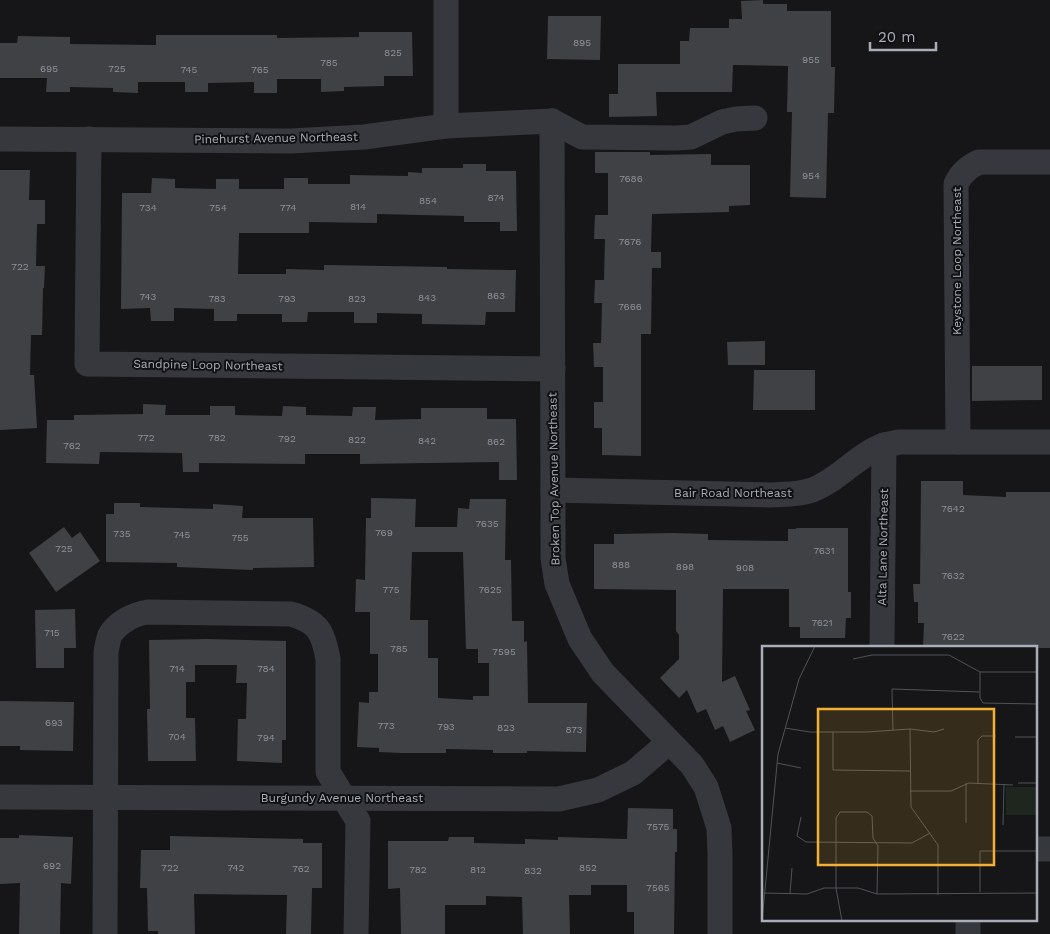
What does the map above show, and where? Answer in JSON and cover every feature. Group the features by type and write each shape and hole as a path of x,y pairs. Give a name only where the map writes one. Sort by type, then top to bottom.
{"street":[{"path":"446,0 446,126"},
{"path":"552,121 582,137 675,138 691,137 722,122 755,118"},
{"name":"Pinehurst Avenue Northeast","path":"0,139 291,140 364,136 446,126 552,121"},
{"name":"Broken Top Avenue Northeast","path":"552,121 553,558 557,584 580,639 602,673 692,765 706,787 718,828 720,934"},
{"name":"Sandpine Loop Northeast","path":"90,139 87,364 553,369"},
{"name":"Keystone Loop Northeast","path":"958,442 956,184 960,174 971,165 979,162 1050,162"},
{"name":"Bair Road Northeast","path":"553,490 770,495 796,493 810,491 825,484 870,452 884,445 900,442 1050,442"},
{"name":"Alta Lane Northeast","path":"882,646 884,445"},
{"path":"105,934 106,652 110,636 118,626 134,614 158,612 291,614 308,619 319,629 325,640 328,658 328,772 358,821 356,934"},
{"name":"Burgundy Avenue Northeast","path":"0,797 559,799 598,790 633,773 668,742"}],"building":[{"path":"763,0 763,4 787,4 787,11 831,11 831,67 835,67 834,113 828,113 826,198 790,197 792,112 787,112 788,66 733,65 732,92 656,92 657,116 609,117 609,94 618,94 618,64 680,64 680,41 689,41 690,28 729,28 729,19 742,19 741,1"},
{"path":"548,16 601,16 600,60 547,59"},
{"path":"359,32 412,32 413,76 384,76 384,86 344,87 344,91 321,92 321,79 277,79 277,93 254,93 254,82 208,83 208,92 185,92 185,82 138,82 138,93 113,92 113,88 70,87 70,92 46,92 47,78 0,78 0,43 17,43 18,36 70,37 70,44 156,45 156,35 277,35 277,38 359,37"},
{"path":"595,152 650,152 650,155 711,154 711,165 750,165 750,205 729,206 729,212 652,214 651,252 661,252 661,268 652,268 651,334 641,334 641,456 602,455 602,428 594,428 594,402 603,402 603,367 594,367 593,343 601,343 602,303 594,303 595,280 604,280 605,239 594,239 595,215 608,215 608,173 595,173"},
{"path":"463,164 486,164 486,171 516,171 517,231 500,231 500,222 464,222 464,216 377,214 377,223 309,222 309,233 239,233 238,274 286,274 286,269 324,270 324,265 516,270 515,312 486,312 485,325 422,324 422,314 377,313 377,323 354,323 354,312 308,312 307,322 282,322 282,314 237,314 237,321 214,321 214,309 174,308 174,321 151,321 150,308 121,309 122,193 151,193 152,178 175,179 175,188 216,189 216,179 239,179 239,189 284,189 284,178 308,178 308,184 350,184 350,175 408,176 408,172 422,173 422,168 463,168"},
{"path":"0,170 30,170 29,200 45,200 45,224 37,224 36,266 45,266 42,335 31,335 30,375 34,375 37,428 0,430"},
{"path":"765,341 765,365 728,365 727,342"},
{"path":"972,366 1042,366 1042,400 972,401"},
{"path":"754,370 815,370 815,410 753,410"},
{"path":"143,404 166,405 165,415 210,415 210,406 235,406 235,415 282,416 283,406 306,407 306,415 352,416 353,407 376,407 375,420 421,419 421,408 487,408 487,419 516,419 517,480 499,480 499,462 360,464 360,454 305,454 305,464 199,463 199,472 183,472 182,453 100,452 99,464 46,463 47,420 74,420 74,415 143,414"},
{"path":"921,481 963,481 963,495 1006,497 1006,492 1050,492 1050,648 1038,648 1038,646 923,646 924,623 918,623 918,602 914,602 913,584 920,584"},
{"path":"371,498 416,499 415,527 457,527 458,508 469,509 470,499 506,499 505,560 511,560 512,621 524,621 524,642 527,641 528,703 587,703 586,752 527,751 527,753 493,753 493,750 446,749 446,753 400,753 379,752 379,748 357,747 359,702 369,703 369,692 378,692 378,654 370,654 370,612 355,612 356,579 365,580 366,518 371,518","holes":["412,552 463,552 466,649 478,649 478,663 489,663 489,696 473,696 473,700 438,698 438,658 428,658 428,620 410,620"]},
{"path":"114,503 140,503 140,507 213,509 213,504 243,506 242,518 313,518 314,567 253,568 253,570 177,567 177,563 106,562 106,514 114,514"},
{"path":"64,527 72,538 80,532 100,561 56,592 29,553"},
{"path":"848,528 848,592 851,592 851,618 846,618 845,638 800,638 800,627 789,627 789,589 723,589 722,682 735,676 750,710 746,711 755,730 730,742 723,726 715,730 706,709 697,713 687,690 679,698 660,678 679,659 679,635 676,631 676,590 594,589 594,544 614,544 614,534 673,533 708,534 708,540 788,541 788,529"},
{"path":"75,609 76,648 64,648 64,668 36,668 35,610"},
{"path":"149,640 286,641 286,740 282,740 282,763 237,761 238,719 246,719 247,683 236,683 237,665 195,665 195,682 186,682 186,718 195,718 196,761 148,761 147,709 150,709"},
{"path":"0,701 74,702 73,751 20,750 20,746 0,746"},
{"path":"628,808 673,809 673,829 677,829 674,934 634,934 634,912 627,912 627,885 591,885 591,895 569,895 570,934 523,934 522,897 486,896 486,905 445,905 445,934 401,934 400,888 388,889 388,841 448,841 449,837 474,837 474,843 525,844 525,839 558,840 558,837 627,839"},
{"path":"19,835 73,837 71,884 61,883 60,934 19,934 20,883 0,884 0,838 19,838"},
{"path":"170,836 303,839 303,843 322,843 322,888 312,888 311,934 286,934 287,895 194,894 195,934 158,934 158,931 148,931 147,888 140,888 141,850 170,850"}]}
